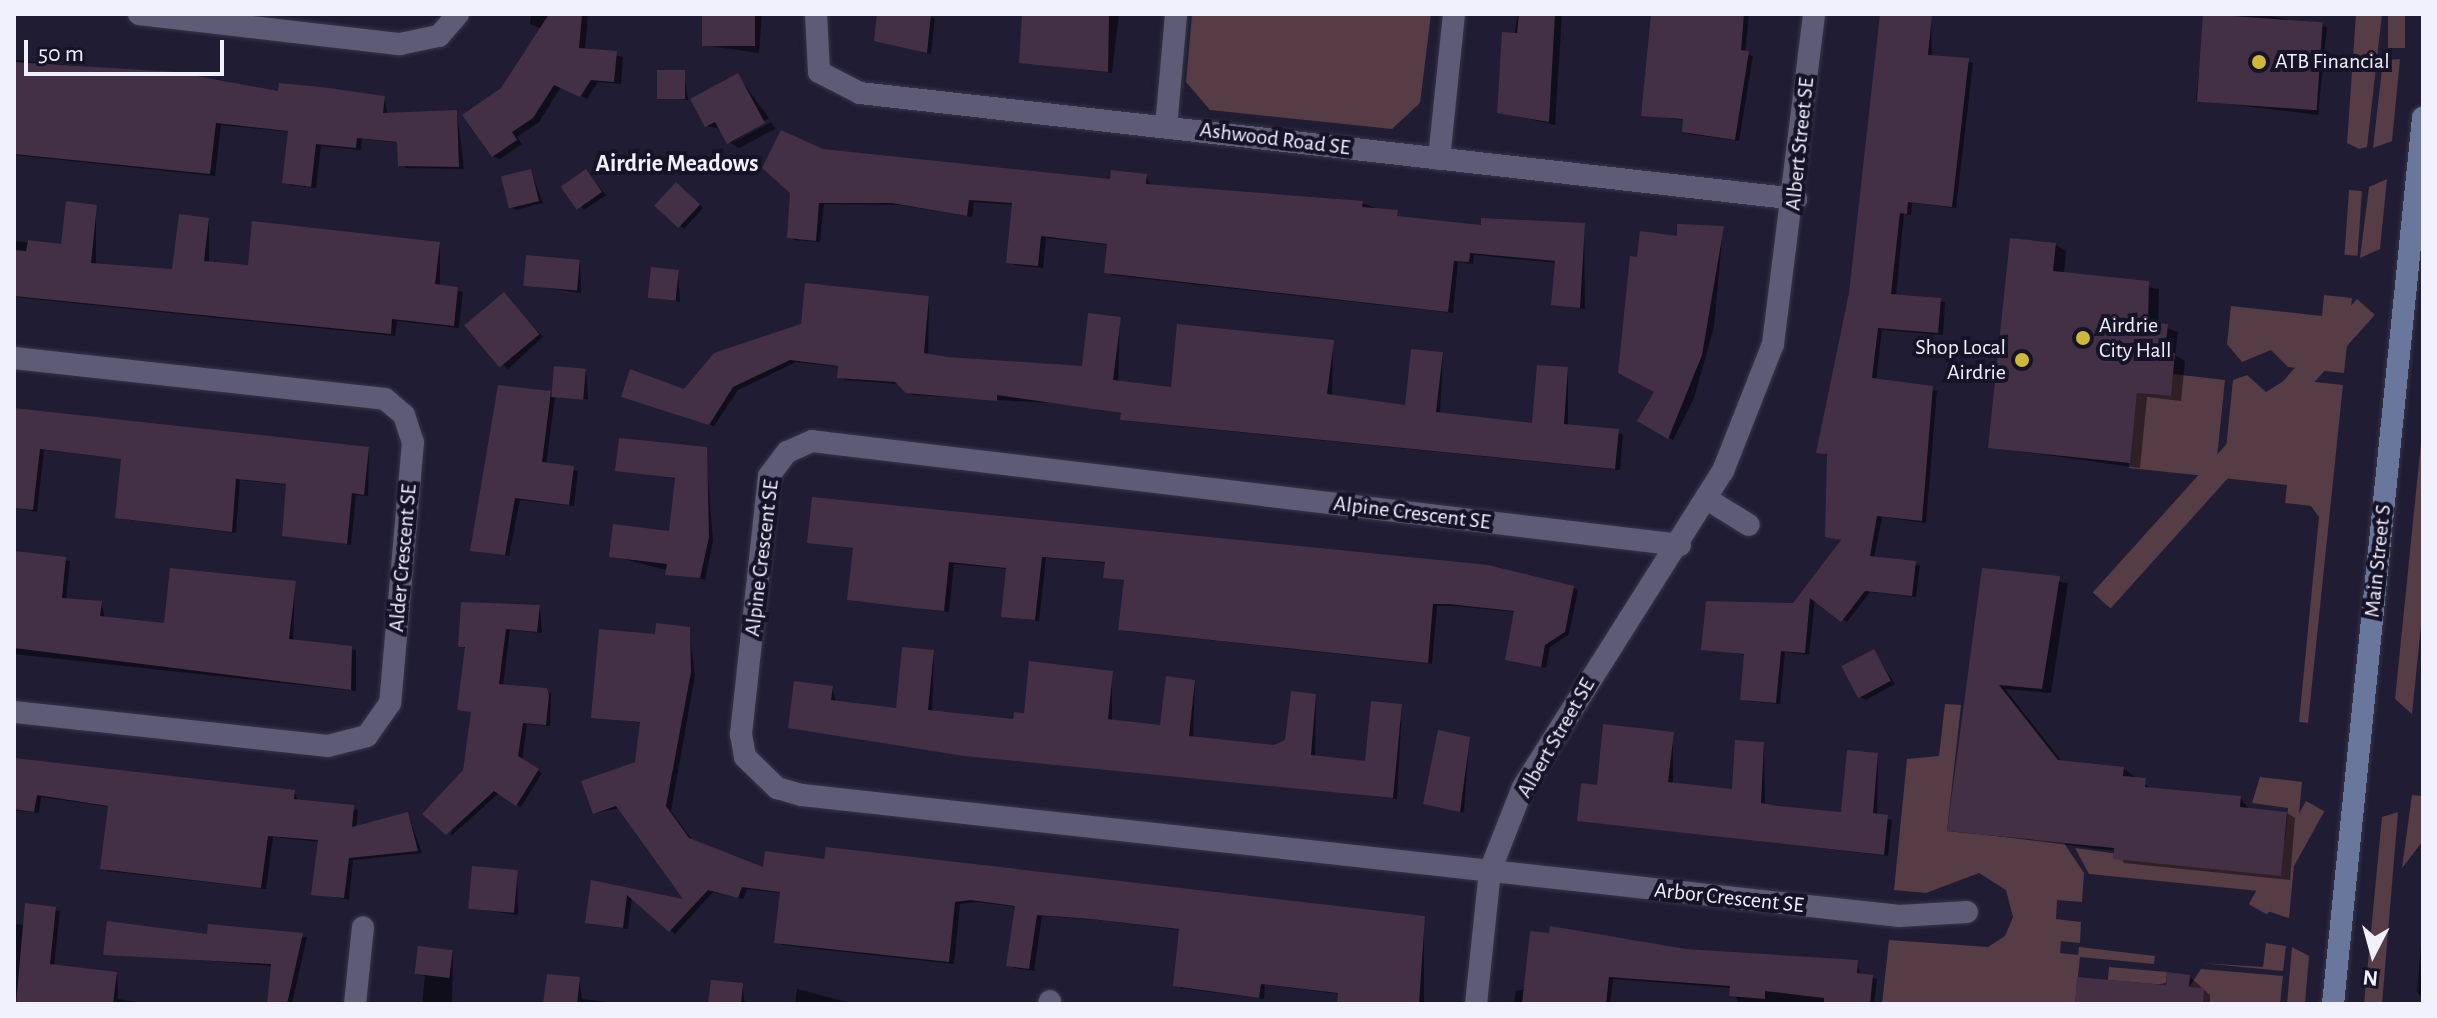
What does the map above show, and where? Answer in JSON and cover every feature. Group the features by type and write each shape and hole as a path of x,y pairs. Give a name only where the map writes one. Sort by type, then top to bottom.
{"main road":[{"name":"Main Street S","path":"2333,1004 2423,118"}],"street":[{"path":"139,14 400,44 439,36 458,14"},
{"name":"Ashwood Road SE","path":"816,14 819,72 837,87 1796,199"},
{"path":"1166,127 1176,14"},
{"path":"1439,159 1454,14"},
{"name":"Albert Street SE","path":"1476,1004 1490,871 1523,787 1566,711 1680,545 1707,499 1773,344 1796,199 1814,14"},
{"name":"Alder Crescent SE","path":"14,358 385,399 404,415 413,442 390,703 367,736 328,746 14,712"},
{"name":"Alpine Crescent SE","path":"1490,871 777,788 745,757 741,734 776,463 812,441 1680,545"},
{"path":"1707,499 1749,525"},
{"name":"Arbor Crescent SE","path":"1490,871 1899,916 1967,912"},
{"path":"355,1004 363,927"}],"shaded area":[{"path":"1192,14 1431,14 1420,103 1392,129 1210,110 1186,82"},
{"path":"2356,14 2382,14 2367,147 2359,149 2347,143"},
{"path":"2388,14 2405,14 2405,48 2388,48"},
{"path":"2400,59 2392,141 2373,148 2383,60"},
{"path":"2387,179 2380,249 2360,258 2369,187"},
{"path":"2349,190 2362,191 2357,256 2344,255"},
{"path":"2324,295 2352,298 2344,373 2288,367 2271,350 2242,362 2227,344 2231,306 2322,316"},
{"path":"2357,299 2375,315 2111,609 2093,593"},
{"path":"2173,374 2225,380 2215,477 2129,468 2137,393 2170,396"},
{"path":"2247,375 2266,392 2287,379 2343,385 2308,723 2299,722 2319,517 2311,506 2285,503 2287,485 2223,478 2233,380"},
{"path":"2423,423 2423,606 2412,714 2395,699"},
{"path":"1945,704 1961,705 1947,831 2064,843 2084,873 2082,902 2057,900 2056,919 2081,922 2080,943 2061,941 2060,953 2078,955 2079,947 2155,956 2154,964 2080,957 2075,1004 1882,1004 1889,940 1988,947 2005,936 2013,917 2006,890 1979,873 1926,893 1894,890 1907,759 1939,756"},
{"path":"2260,777 2302,782 2289,918 2267,911 2269,892 2089,874 2075,848 2281,876 2288,808 2252,803"},
{"path":"2412,795 2423,796 2423,841 2402,868"},
{"path":"2306,801 2324,811 2267,914 2249,904"},
{"path":"2398,812 2382,1004 2364,1004 2382,817"},
{"path":"2266,943 2286,946 2283,971 2201,963 2263,967"},
{"path":"2292,947 2309,956 2305,1004 2287,1004"},
{"path":"2109,967 2167,972 2166,985 2108,980"},
{"path":"2201,969 2283,976 2280,1004 2201,1004 2203,989 2189,987"}],"building":[{"path":"549,14 582,14 579,48 617,51 614,82 591,80 580,97 554,85 533,118 512,132 517,140 492,157 462,115 501,88"},
{"path":"702,14 755,14 755,46 702,46"},
{"path":"877,14 931,14 927,53 874,41"},
{"path":"1022,14 1109,14 1108,72 1019,63"},
{"path":"1519,14 1555,14 1549,122 1497,113 1502,32 1517,33"},
{"path":"1651,14 1744,14 1741,50 1749,51 1735,140 1682,132 1683,119 1641,116"},
{"path":"1880,14 1932,14 1928,55 1969,58 1952,207 1908,202 1907,214 1900,213 1891,294 1941,298 1938,333 1878,328 1872,378 1933,386 1922,521 1877,516 1870,556 1916,561 1912,596 1865,591 1841,622 1810,598 1805,653 1781,651 1776,703 1740,700 1744,654 1701,650 1706,601 1793,603 1841,540 1825,537 1827,454 1816,453 1849,293"},
{"name":"ATB Financial","path":"2203,14 2323,22 2317,110 2197,102"},
{"path":"14,62 176,72 278,91 279,83 321,87 385,96 383,113 457,110 459,167 398,166 397,142 357,138 356,148 316,144 311,187 282,183 288,131 216,123 210,174 14,154"},
{"path":"657,70 685,70 685,99 657,99"},
{"path":"738,73 765,123 727,144 715,122 705,127 690,99"},
{"path":"781,130 823,149 1110,179 1111,170 1147,174 1146,184 1363,201 1362,207 1398,210 1397,216 1481,225 1481,218 1585,223 1580,308 1551,305 1555,261 1470,253 1469,262 1454,261 1448,312 1104,273 1107,244 1041,236 1038,266 1006,263 1012,203 969,200 967,216 892,203 819,203 816,241 787,238 790,193 762,168"},
{"path":"531,169 539,201 509,209 501,176"},
{"path":"586,169 602,192 577,210 561,187"},
{"path":"676,182 700,205 678,228 654,205"},
{"path":"66,201 97,205 91,263 172,269 179,214 209,218 204,261 248,265 252,221 440,242 435,284 458,287 454,326 392,319 391,334 14,296 14,250 26,251 28,240 61,244"},
{"path":"1677,224 1724,226 1702,355 1668,439 1637,421 1654,392 1618,373 1630,256 1637,257 1640,231 1677,236"},
{"name":"Airdrie City Hall","path":"2010,238 2056,243 2053,271 2149,281 2148,322 2168,324 2165,352 2175,353 2171,396 2137,393 2130,463 1988,448"},
{"path":"526,255 580,260 577,291 523,286"},
{"path":"651,267 679,270 676,301 648,298"},
{"path":"805,283 929,296 924,353 947,357 1082,366 1088,313 1121,317 1113,380 1171,387 1177,324 1334,340 1327,394 1405,405 1411,349 1443,352 1436,412 1532,423 1537,365 1568,367 1564,424 1619,429 1615,469 1120,420 1121,413 997,395 997,401 906,393 895,382 837,378 838,366 790,360 733,387 709,425 621,397 630,369 684,389 714,353 801,324"},
{"path":"504,292 539,334 500,368 464,325"},
{"path":"554,366 586,369 583,400 551,397"},
{"path":"498,385 551,391 542,462 574,466 569,505 515,498 505,555 470,551"},
{"path":"14,408 369,447 364,495 352,493 347,544 282,536 286,484 236,479 232,532 115,518 121,459 40,449 33,510 14,508"},
{"path":"619,438 707,447 709,537 700,578 665,575 667,564 609,557 613,524 669,531 675,478 615,471"},
{"path":"812,497 1488,565 1574,586 1565,632 1545,645 1541,667 1505,660 1514,611 1448,604 1433,604 1428,663 1118,630 1124,580 1103,578 1105,562 1042,557 1035,620 1001,617 1006,568 949,562 944,611 913,608 847,600 853,548 807,543"},
{"path":"14,551 66,557 62,598 102,601 100,616 164,623 170,568 296,581 289,639 352,646 351,690 14,648"},
{"path":"1982,568 2060,576 2042,689 1999,685 2058,760 2124,767 2123,776 2146,778 2145,787 2241,796 2240,807 2287,812 2281,876 2113,859 2114,848 1947,831"},
{"path":"461,602 540,605 537,632 506,629 499,684 547,688 549,695 546,725 523,723 518,756 539,769 516,806 494,791 446,835 422,814 463,770 471,712 457,710 465,647 458,647"},
{"path":"656,623 690,627 691,672 666,806 689,838 763,867 765,851 824,859 826,847 1425,916 1419,1004 1337,1004 1338,993 1261,984 1259,998 1173,986 1179,929 1091,919 1037,915 1029,969 1006,966 1015,906 970,900 955,902 949,962 774,943 780,892 742,887 738,898 708,890 669,932 627,895 623,928 585,923 591,880 683,899 616,806 593,814 581,781 635,762 640,722 591,718 599,629 655,634"},
{"path":"902,647 934,650 928,710 1013,719 1014,712 1024,713 1029,661 1113,671 1108,719 1160,725 1166,676 1195,680 1189,736 1274,745 1285,740 1291,691 1316,694 1311,755 1365,761 1371,701 1402,704 1393,798 964,756 788,728 794,681 833,686 831,700 896,708"},
{"path":"1874,649 1891,681 1858,698 1841,666"},
{"path":"1603,724 1674,732 1668,782 1732,789 1735,740 1764,742 1761,803 1778,806 1841,812 1847,750 1878,753 1873,813 1888,815 1884,855 1577,821 1581,783 1597,785"},
{"path":"1438,730 1470,737 1460,812 1423,804"},
{"path":"14,758 295,790 294,799 354,805 352,827 408,812 418,851 349,858 344,898 311,895 318,840 268,836 261,888 100,869 108,806 37,795 34,812 14,809"},
{"path":"472,866 518,870 514,913 468,909"},
{"path":"25,903 56,907 50,964 117,972 113,1004 16,1004"},
{"path":"107,921 207,934 208,924 303,933 287,1004 267,1004 271,964 103,955"},
{"path":"1550,926 1686,949 1858,960 1857,973 1873,975 1870,1004 1824,1004 1824,998 1765,991 1765,999 1729,996 1730,986 1609,977 1606,1004 1522,1004 1530,931 1549,933"},
{"path":"418,946 453,950 449,978 415,974"},
{"path":"2167,972 2190,975 2189,987 2204,988 2203,1004 2075,1004 2077,977 2166,985"},
{"path":"547,974 580,977 577,1004 543,1004"},
{"path":"711,980 743,983 741,1004 708,1004"}],"place":[{"name":"ATB Financial","path":"2259,62"},
{"name":"Airdrie City Hall","path":"2083,338"},
{"name":"Shop Local Airdrie","path":"2022,360"}],"district":[{"name":"Airdrie Meadows","path":"677,165"}]}
